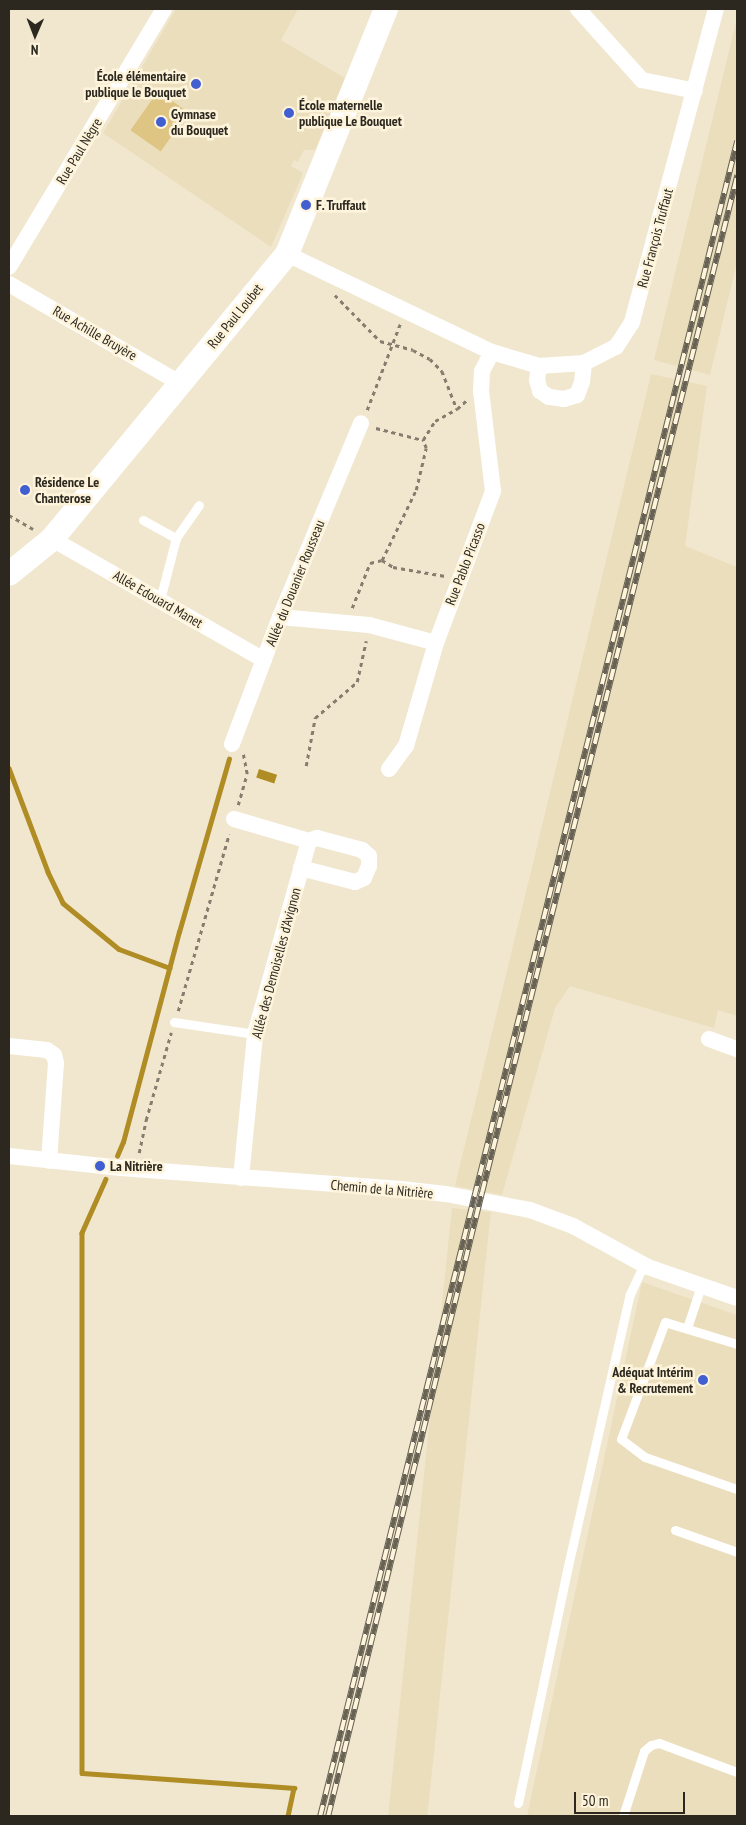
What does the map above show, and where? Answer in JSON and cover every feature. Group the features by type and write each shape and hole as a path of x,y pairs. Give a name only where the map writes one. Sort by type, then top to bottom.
{"street":[{"name":"Rue Paul Nègre","path":"9,267 164,9"},
{"name":"Rue Paul Loubet","path":"9,574 52,539 286,254 386,9"},
{"path":"578,9 642,80 694,91"},
{"name":"Rue François Truffaut","path":"286,254 492,352 539,366 584,363 616,347 632,322 716,9"},
{"name":"Rue Achille Bruyère","path":"9,284 180,383"},
{"name":"Rue Pablo Picasso","path":"389,769 406,746 436,643 493,491 481,391 482,371 492,352"},
{"path":"539,366 537,380 540,391 549,398 564,400 576,395 582,382 584,363"},
{"name":"Allée du Douanier Rousseau","path":"232,744 280,617 361,424"},
{"name":"Allée Edouard Manet","path":"52,539 264,660"},
{"path":"280,617 369,625 436,643"},
{"path":"234,819 309,841 317,838 362,850 369,856 369,866 364,878 354,882 301,868"},
{"name":"Allée des Demoiselles d'Avignon","path":"241,1178 255,1034 309,841"},
{"path":"709,1040 737,1049"},
{"path":"9,1046 47,1050 54,1055 56,1063 49,1161"},
{"name":"Chemin de la Nitrière","path":"9,1156 136,1170 401,1188 446,1194 530,1210 573,1226 644,1264 737,1298"}],"lane":[{"path":"160,600 176,538 199,505"},
{"path":"143,520 176,538"},
{"path":"174,1022 255,1034"},
{"path":"518,1803 568,1566 630,1294 644,1264"},
{"path":"687,1328 701,1286"},
{"path":"737,1344 665,1322 622,1439 645,1457 737,1488"},
{"path":"675,1530 737,1552"},
{"path":"623,1816 644,1751 651,1745 660,1743 737,1772"}],"path":[{"path":"327,274 325,279 327,287 380,341 392,346 413,350 430,359 442,371 456,409"},
{"path":"405,312 361,424 423,440"},
{"path":"423,440 435,421 481,391"},
{"path":"382,560 416,490 426,448 423,440"},
{"path":"9,515 52,539"},
{"path":"347,623 370,563 382,560 393,566 460,579"},
{"path":"306,766 315,718 357,682 369,625"},
{"path":"136,1170 146,1120 247,774 245,762"}],"shaded area":[{"path":"176,9 298,9 281,40 345,78 315,150 304,150 298,162 294,160 291,166 302,172 302,176 271,247 103,133"},
{"path":"737,18 737,262 710,375 654,360"},
{"name":"Gymnase du Bouquet","path":"158,91 188,112 161,152 130,130"},
{"path":"651,374 707,386 685,546 737,567 737,1016 718,1010 714,1028 570,986 555,1008 502,1195 455,1186"},
{"path":"259,769 277,775 274,783 256,778"},
{"path":"452,1208 491,1212 427,1816 388,1816"},
{"path":"642,1282 737,1315 737,1816 527,1816"}],"waterway":[{"path":"117,1156 123,1142 179,932 229,759"},
{"path":"9,768 48,872 63,903 119,949 170,968"},
{"path":"106,1179 82,1233 82,1773 294,1788 288,1816"}],"railway":[{"path":"320,1816 737,141"},
{"path":"328,1816 482,1192 737,176"}],"place":[{"name":"École élémentaire publique le Bouquet","path":"196,84"},
{"name":"École maternelle publique Le Bouquet","path":"289,113"},
{"name":"Gymnase du Bouquet","path":"161,122"},
{"name":"F. Truffaut","path":"306,205"},
{"name":"Résidence Le Chanterose","path":"25,490"},
{"name":"La Nitrière","path":"100,1166"},
{"name":"Adéquat Intérim & Recrutement","path":"703,1380"}]}
